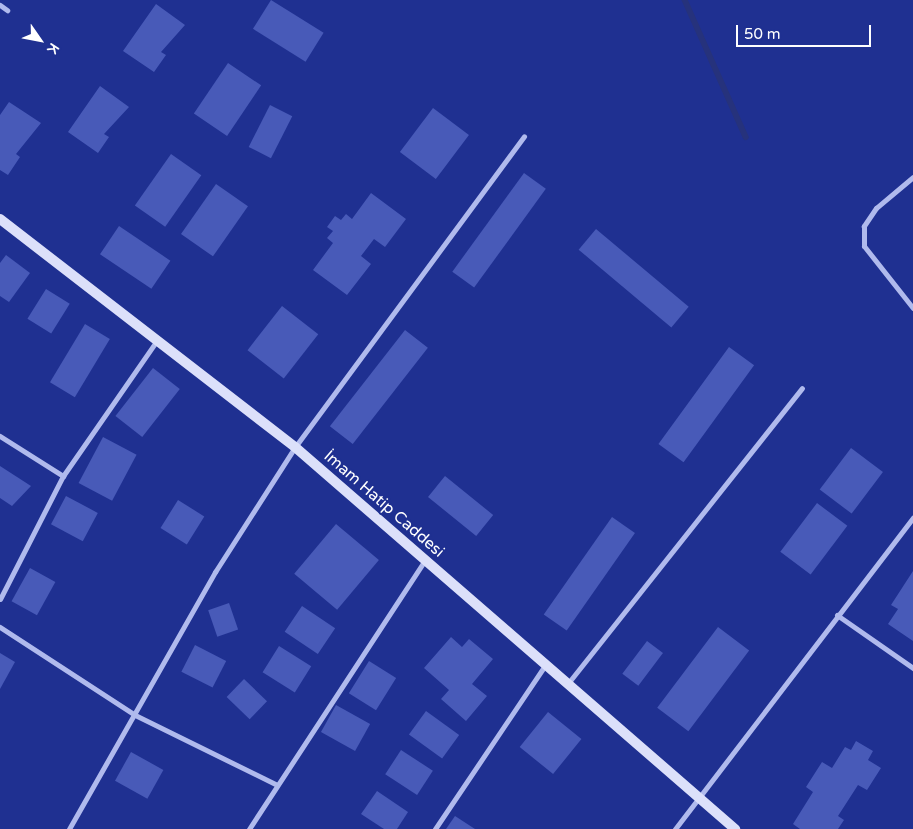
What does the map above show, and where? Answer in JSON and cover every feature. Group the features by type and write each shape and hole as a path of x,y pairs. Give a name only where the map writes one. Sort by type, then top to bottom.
{"street":[{"path":"0,6 7,10"},
{"path":"69,829 214,572 295,447 524,136"},
{"path":"913,177 876,208 864,226 864,246 913,308"},
{"name":"İmam Hatip Caddesi","path":"0,219 295,447 547,662 735,829"},
{"path":"0,599 63,476 157,339"},
{"path":"569,682 802,388"},
{"path":"0,436 63,476"},
{"path":"675,829 696,796 913,518"},
{"path":"249,829 276,785 426,560"},
{"path":"837,615 913,668"},
{"path":"0,627 135,715 276,785"},
{"path":"435,829 547,662"}],"building":[{"path":"271,0 324,33 306,62 253,29"},
{"path":"156,4 185,25 161,52 166,55 154,72 123,51"},
{"path":"228,63 261,85 227,136 194,114"},
{"path":"100,86 129,107 104,134 109,137 98,153 68,132"},
{"path":"9,102 41,123 16,154 20,157 8,175 0,170 0,115"},
{"path":"270,105 292,116 271,158 249,147"},
{"path":"433,108 469,135 436,179 400,152"},
{"path":"171,154 201,175 165,227 135,206"},
{"path":"524,173 546,189 474,288 452,272"},
{"path":"216,184 248,206 213,256 181,234"},
{"path":"371,193 406,219 385,247 374,239 361,256 371,264 347,295 313,270 333,243 327,238 333,231 327,227 335,216 341,220 346,214 352,219"},
{"path":"119,226 170,261 151,289 100,254"},
{"path":"596,229 689,307 671,327 579,250"},
{"path":"6,255 30,273 9,302 0,296 0,263"},
{"path":"46,289 70,304 51,334 27,319"},
{"path":"282,306 318,334 284,378 248,350"},
{"path":"85,324 110,339 75,397 50,382"},
{"path":"405,330 428,348 353,444 330,426"},
{"path":"729,347 754,365 684,462 658,444"},
{"path":"153,368 180,389 142,437 115,416"},
{"path":"103,437 137,455 112,501 79,483"},
{"path":"851,448 883,472 852,514 820,490"},
{"path":"0,466 31,486 12,506 0,498"},
{"path":"445,476 493,515 476,536 428,497"},
{"path":"66,496 98,513 83,541 51,524"},
{"path":"178,500 204,516 187,544 161,528"},
{"path":"817,503 847,526 811,575 780,552"},
{"path":"612,517 635,533 567,631 544,614"},
{"path":"336,524 379,560 337,610 294,574"},
{"path":"30,568 55,582 37,615 12,601"},
{"path":"913,571 913,641 888,624 898,609 891,605"},
{"path":"229,603 238,629 217,637 208,610"},
{"path":"302,606 335,628 318,654 285,632"},
{"path":"718,627 749,650 688,731 657,708"},
{"path":"451,637 462,647 469,639 493,659 472,684 487,696 466,721 441,699 449,690 424,668"},
{"path":"647,641 663,653 638,686 622,674"},
{"path":"195,645 226,661 213,688 181,672"},
{"path":"279,646 311,666 295,692 263,672"},
{"path":"0,653 15,662 0,689"},
{"path":"369,661 396,678 376,710 349,693"},
{"path":"244,679 267,701 250,719 227,697"},
{"path":"336,705 370,724 355,751 321,732"},
{"path":"426,711 459,735 442,759 409,734"},
{"path":"548,712 581,739 553,774 520,747"},
{"path":"856,741 873,751 868,760 881,768 867,790 858,785 838,816 844,820 838,829 800,829 793,824 813,792 806,787 822,762 832,768 845,747 851,750"},
{"path":"401,750 433,771 417,795 385,774"},
{"path":"131,752 163,770 147,799 115,781"},
{"path":"377,791 408,812 397,829 384,829 361,814"},
{"path":"455,816 475,829 446,829"}],"waterway":[{"path":"685,0 746,137"}]}
